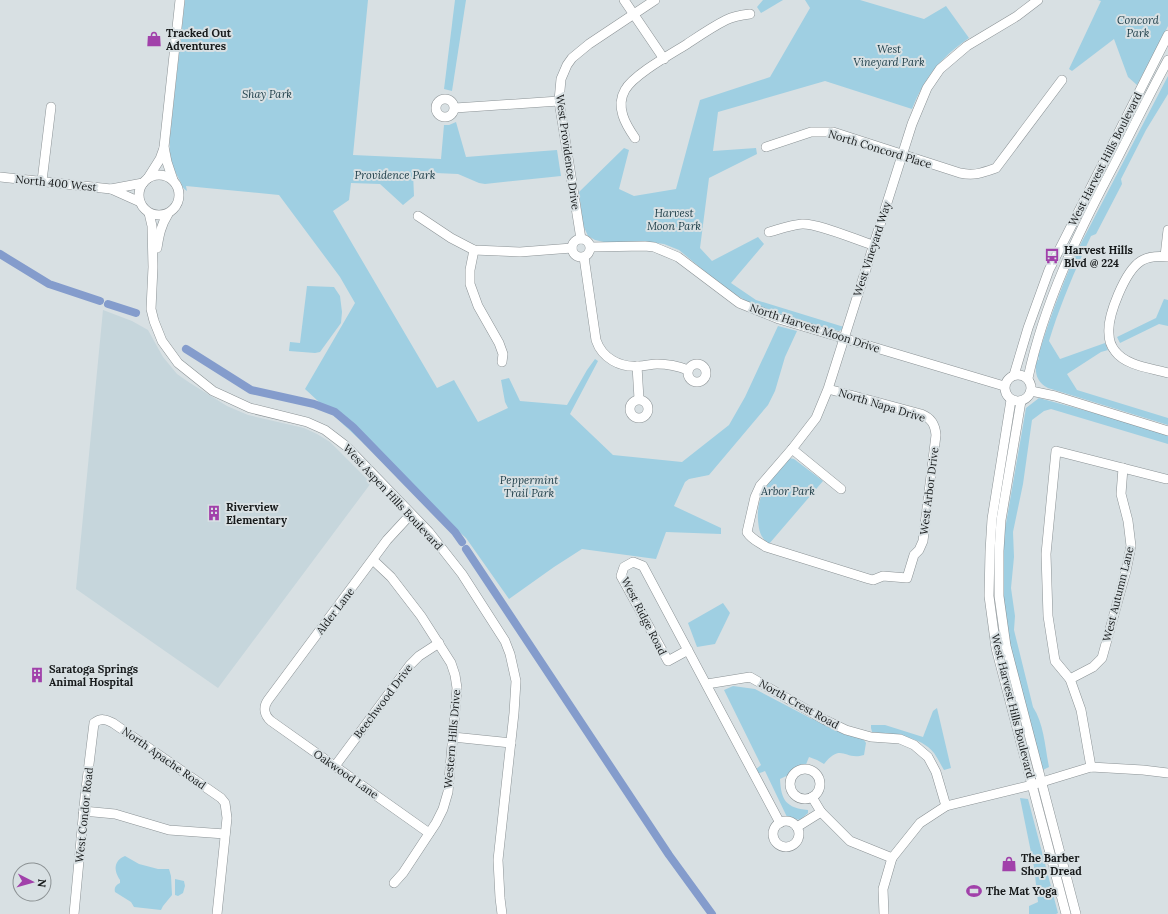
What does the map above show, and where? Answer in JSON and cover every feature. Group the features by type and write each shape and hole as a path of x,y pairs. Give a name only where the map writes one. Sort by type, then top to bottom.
{"street":[{"path":"168,214 162,216 149,213 140,202 139,195 140,189 160,159 164,147 180,0"},
{"path":"624,0 664,59"},
{"path":"634,14 655,0"},
{"name":"West Vineyard Way","path":"747,532 755,497 760,486 816,418 828,389 902,155 922,98 930,83 940,69 967,46 1017,16 1038,0"},
{"name":"West Providence Drive","path":"581,239 559,101 561,79 567,65 580,51 634,14"},
{"path":"635,138 626,125 623,116 621,106 625,90 640,75 727,20 736,16 750,14"},
{"name":"West Harvest Hills Boulevard","path":"1014,375 1028,328 1049,270 1168,35"},
{"name":"West Harvest Hills Boulevard","path":"1028,378 1039,336 1057,285 1081,228 1168,60"},
{"name":"North Concord Place","path":"766,147 811,132 833,132 902,155 971,175 996,168 1062,80"},
{"path":"455,108 559,101"},
{"path":"42,181 51,106"},
{"path":"164,147 173,180"},
{"path":"146,180 161,175 167,176 177,184 180,196 176,206 168,214 163,223 153,267"},
{"name":"North 400 West","path":"0,177 111,189 140,202"},
{"name":"North 400 West","path":"111,189 146,180"},
{"path":"149,213 152,228 153,267"},
{"path":"418,216 451,238 474,250 520,252 572,248"},
{"path":"769,232 804,224 873,245"},
{"path":"1168,230 1167,256 1157,256 1142,260 1136,264 1128,276 1117,300 1110,319 1108,333 1110,341 1116,352 1128,362 1168,373"},
{"path":"572,248 576,241 581,239 588,242 591,247 588,254 584,257"},
{"name":"North Harvest Moon Drive","path":"591,247 654,247 678,257 739,303 779,319 1004,386"},
{"path":"572,248 576,255 584,257"},
{"path":"474,250 470,270 470,284 478,306 499,343 503,354 502,362"},
{"path":"584,257 596,340 601,352 614,362 620,364 637,366 656,364 677,366 688,370"},
{"name":"West Aspen Hills Boulevard","path":"153,267 151,308 154,321 162,341 178,363 213,391 250,408 307,422 325,430 346,446 429,532 462,574 506,641 516,681 511,743 498,860 502,914"},
{"path":"637,366 639,400"},
{"path":"1019,374 1028,378 1031,384 1031,391 1026,399 1016,402 1011,400 1007,396 1004,386 1006,381 1010,377 1019,374"},
{"name":"North Napa Drive","path":"828,389 925,416 934,424"},
{"path":"1031,391 1055,396 1168,431"},
{"name":"West Harvest Hills Boulevard","path":"1011,400 992,519 989,596 996,648 1066,914"},
{"name":"West Harvest Hills Boulevard","path":"1021,401 1002,520 999,551 999,596 1006,646 1076,914"},
{"name":"West Arbor Drive","path":"747,532 752,539 775,550 868,579 873,580 883,576 907,578 914,555 919,550 923,541 936,435 934,424"},
{"path":"792,449 841,489"},
{"path":"1092,767 1081,710 1070,679 1055,661 1048,616 1046,554 1056,451 1124,468 1167,481 1168,469"},
{"name":"West Autumn Lane","path":"1070,679 1093,667 1102,658 1126,571 1131,546 1128,521 1121,494 1124,468"},
{"name":"Alder Lane","path":"265,712 265,706 268,700 395,531 411,514"},
{"name":"Western Hills Drive","path":"373,560 409,599 451,663 456,681 457,702 446,800 440,816 403,873 394,883"},
{"name":"West Ridge Road","path":"688,650 668,662 621,576 624,567 633,562 643,566 707,684 780,823"},
{"name":"Beechwood Drive","path":"335,766 410,665 419,656 439,644"},
{"name":"North Crest Road","path":"707,684 750,677 846,730 871,737 900,740 914,745 928,757 936,772 946,806"},
{"name":"Oakwood Lane","path":"265,712 271,721 429,833"},
{"name":"North Apache Road","path":"100,719 106,719 113,723 221,798 225,803 225,834"},
{"name":"West Condor Road","path":"74,914 94,723 100,719"},
{"path":"453,737 511,743"},
{"path":"884,914 883,889 892,858 920,823 946,806 1032,785 1092,767 1168,773"},
{"path":"812,797 821,812 850,841 892,858"},
{"path":"84,811 115,814 168,830 225,834 217,914"},
{"path":"797,828 821,812"},
{"path":"790,822 797,828 799,832 796,842 793,845 783,846 778,844 774,835 774,830 780,823 790,822"}],"shaded area":[{"path":"103,310 132,321 148,330 163,357 177,374 190,383 227,406 248,415 304,428 317,434 330,442 371,483 218,688 76,589"}],"green space":[{"path":"185,0 368,0 353,155 441,159 444,125 449,125 456,122 466,157 557,150 561,176 485,184 458,174 413,172 414,196 403,205 380,184 351,183 349,200 333,211 437,388 454,380 478,422 508,408 505,402 501,380 509,378 520,401 567,405 595,359 598,361 570,414 613,455 682,462 729,425 745,397 778,326 797,331 785,357 775,391 768,405 709,475 689,479 685,482 674,506 721,528 721,534 666,532 656,559 582,549 509,599 466,538 305,389 355,303 340,277 279,195 186,186 187,191 182,186 172,164 170,154 170,136"},
{"path":"455,0 466,0 452,91 444,89"},
{"path":"763,0 783,0 761,13 757,7"},
{"path":"805,0 860,0 924,19 946,6 969,38 959,45 934,69 922,87 912,109 825,81 718,112 713,151 756,148 757,154 709,178 700,248 712,261 758,237 764,244 731,283 756,300 844,327 839,331 758,308 726,289 679,250 664,244 649,242 604,242 595,240 588,236 583,225 579,192 624,148 629,150 619,189 634,196 676,189 700,100 770,77 810,8"},
{"name":"Concord Park","path":"1098,0 1168,0 1168,26 1137,85 1128,77 1114,39 1072,71 1069,69 1101,1"},
{"path":"1168,76 1168,94 1146,130 1121,179 1122,184 1096,234 1091,236 1068,288 1049,341 1060,359 1105,343 1108,350 1101,352 1067,374 1077,390 1168,418 1168,425 1048,388 1038,379 1036,368 1037,359 1039,360 1038,356 1051,316 1077,251"},
{"path":"307,286 334,287 340,296 342,312 341,323 320,352 315,353 289,351 290,342 300,343"},
{"path":"1164,299 1168,300 1168,326 1159,324 1120,343 1117,337 1156,318"},
{"path":"1039,398 1168,433 1168,444 1051,409 1044,411 1032,420 1023,484 1013,532 1014,557 1011,588 1015,616 1014,630 1033,707 1040,721 1045,744 1049,767 1043,770 1008,638 1003,596 1004,535 1026,408"},
{"name":"Arbor Park","path":"789,458 794,459 823,481 769,544 764,539 760,531 758,510 760,501 766,486"},
{"path":"723,603 730,613 715,644 697,647 688,623"},
{"path":"733,686 755,689 812,719 814,718 864,740 866,743 864,755 852,756 839,753 835,754 824,764 809,757 805,767 780,779 783,798 786,802 794,807 808,810 808,813 800,820 787,817 765,771 757,774 755,770 761,765 724,690"},
{"path":"937,708 951,768 944,770 934,753 928,747 914,739 872,732 871,725 885,725 923,737 933,711"},
{"path":"1020,798 1028,799 1058,913 1056,914 1029,914 1029,906 1038,902 1034,867"},
{"path":"125,856 139,864 158,869 169,869 172,895 161,910 134,907 131,902 115,892 116,886 120,883 116,866 118,861"},
{"path":"175,879 184,881 185,886 183,893 178,896 175,895"}],"waterway":[{"path":"0,254 49,284 100,301"},
{"path":"108,304 136,313"},
{"path":"186,349 251,390 314,404 335,412 353,427 455,532 462,542"},
{"path":"466,549 669,855 712,914"}],"place":[{"name":"Tracked Out Adventures","path":"154,39"},
{"name":"Harvest Hills Blvd @ 224","path":"1052,256"},
{"name":"Riverview Elementary","path":"214,513"},
{"name":"Saratoga Springs Animal Hospital","path":"37,675"},
{"name":"The Barber Shop Dread","path":"1009,864"},
{"name":"The Mat Yoga","path":"974,891"}],"park label":[{"name":"West Vineyard Park","path":"889,55"},
{"name":"Shay Park","path":"267,94"},
{"name":"Providence Park","path":"395,175"},
{"name":"Harvest Moon Park","path":"674,219"},
{"name":"Peppermint Trail Park","path":"529,486"}]}
